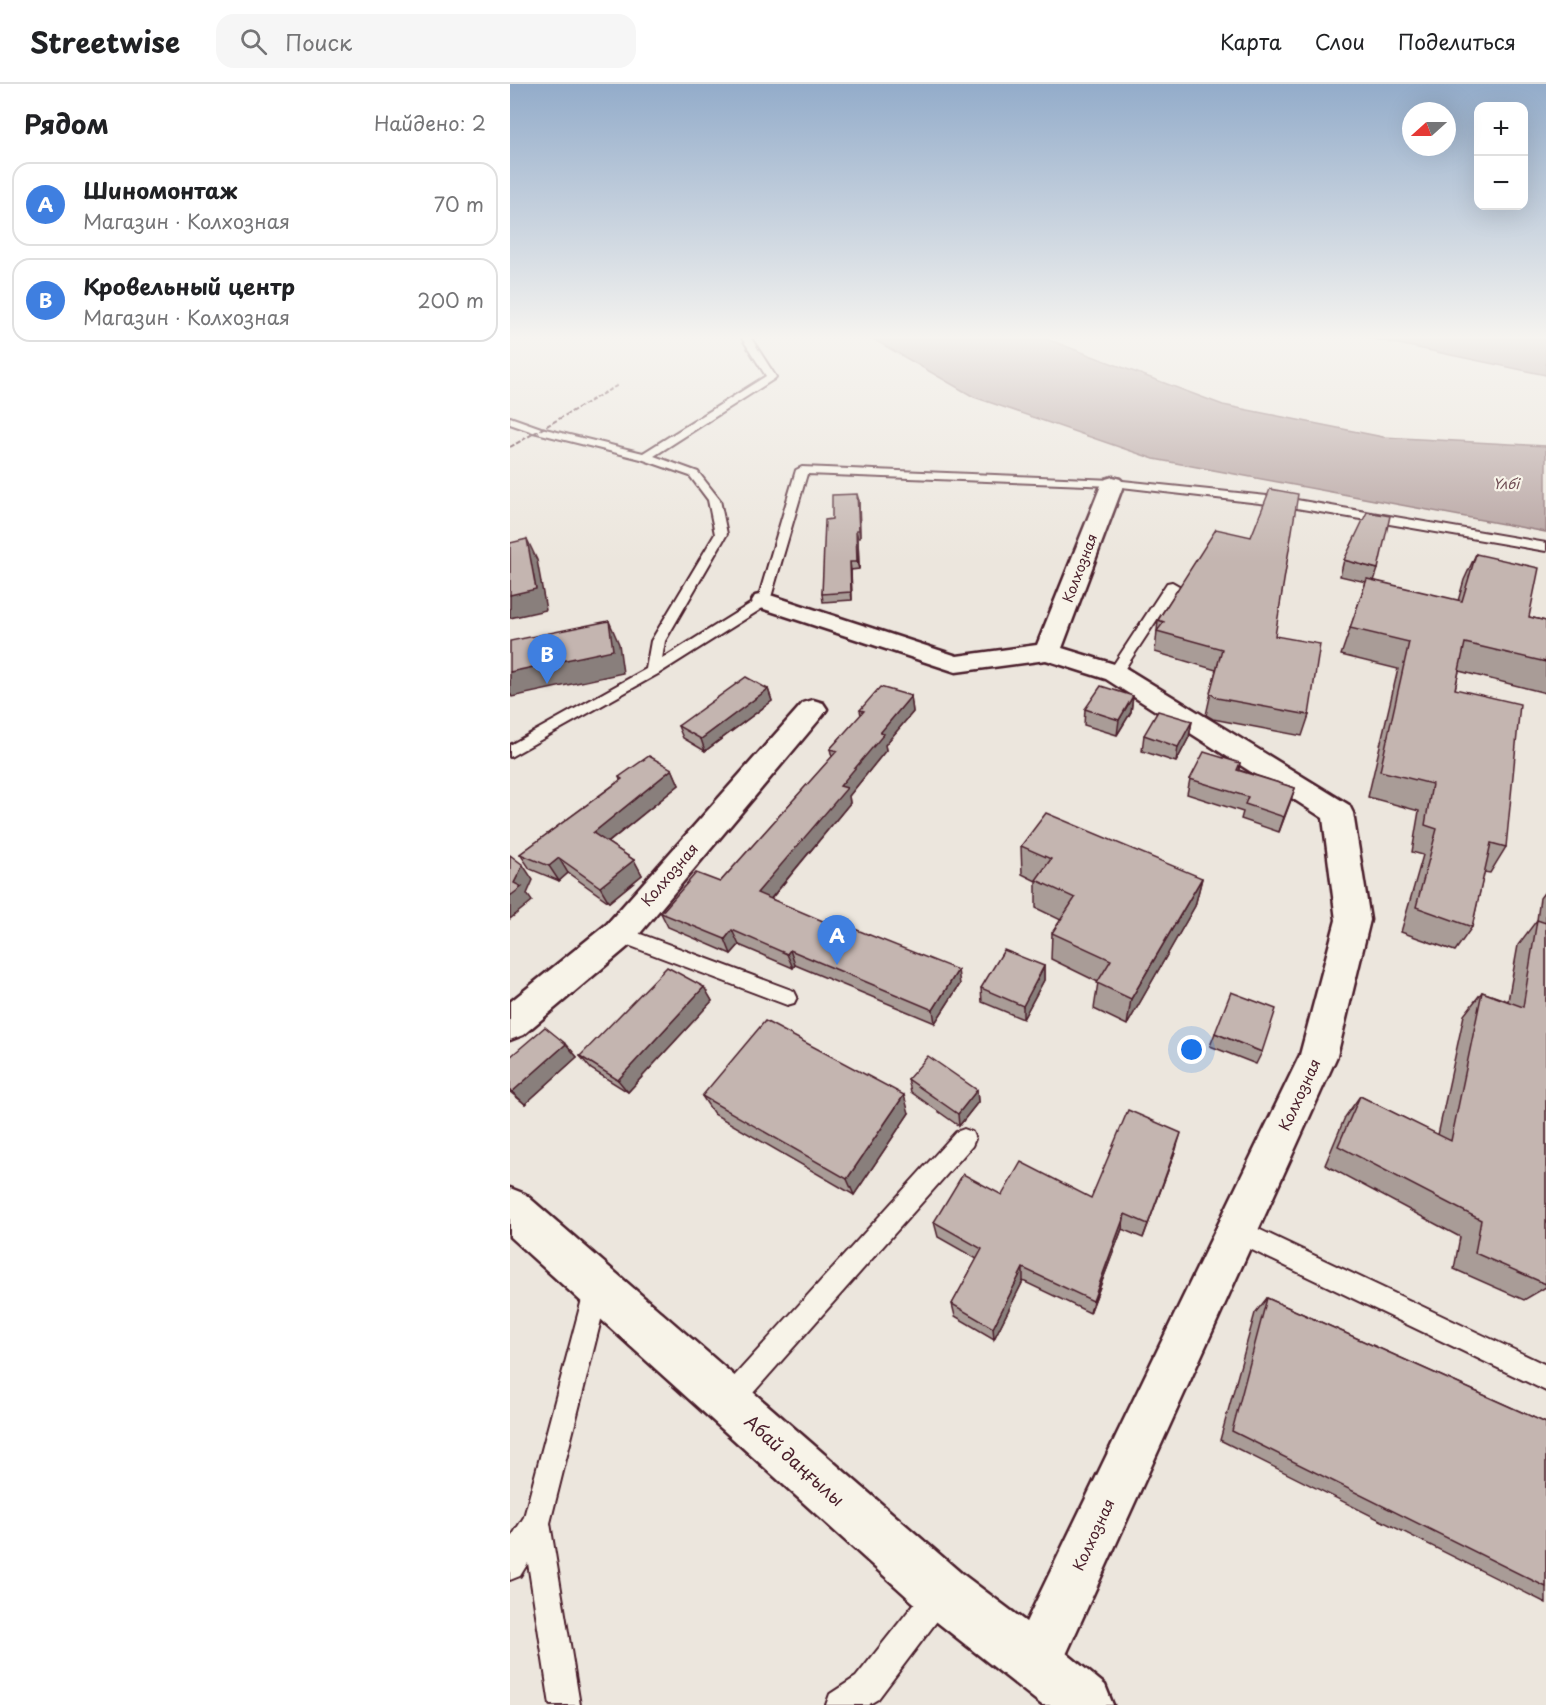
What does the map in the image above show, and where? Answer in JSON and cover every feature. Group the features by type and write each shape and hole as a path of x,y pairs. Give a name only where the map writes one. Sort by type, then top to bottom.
{"street":[{"name":"Колхозная","path":"1047,652 1113,483"},
{"name":"Колхозная","path":"764,601 956,664 1047,652 1115,673 1338,813 1353,921 1318,1056 1035,1662"},
{"name":"Колхозная","path":"510,1024 619,934 813,709"},
{"name":"Абай даңғылы","path":"510,1209 942,1592 1035,1662 1085,1705"}],"lane":[{"path":"645,457 718,411"},
{"path":"510,420 537,430 645,457 694,474 714,500 720,534 658,641 653,671"},
{"path":"510,752 653,671 764,601 802,470 1113,483 1285,502 1546,547"},
{"path":"1115,673 1172,586"},
{"path":"619,934 787,997"},
{"path":"728,1402 964,1139"},
{"path":"1237,1231 1546,1378"},
{"path":"510,1566 536,1523 597,1286"},
{"path":"536,1523 565,1705"},
{"path":"841,1705 867,1688 942,1592"}],"water":[{"name":"Үлбі","path":"1014,411 1251,411 1383,437 1546,446 1546,532 1154,459"}],"building":[{"path":"1270,489 1298,494 1275,636 1320,644 1309,715 1217,698 1210,693 1222,649 1157,631 1164,622 1158,620 1216,529 1251,537"},
{"path":"857,494 859,530 856,530 857,562 850,562 851,592 822,594 825,520 832,519 832,495"},
{"path":"1367,512 1390,516 1378,569 1344,560"},
{"path":"527,539 536,589 510,595 510,543"},
{"path":"1476,554 1539,568 1529,617 1546,621 1546,662 1465,643 1455,689 1520,704 1506,847 1491,843 1472,927 1416,907 1437,829 1425,825 1432,784 1380,771 1409,642 1350,628 1367,579 1462,601"},
{"path":"609,621 613,650 510,672 510,641"},
{"path":"746,677 768,689 701,739 678,726"},
{"path":"1101,686 1133,696 1119,720 1085,709"},
{"path":"880,687 911,696 880,733 884,734 840,786 847,788 757,893 844,930 847,926 958,970 933,1010 790,950 787,954 732,930 725,939 661,913 696,873 720,882 837,751 830,749 864,711 860,710"},
{"path":"1158,711 1192,721 1178,747 1144,735"},
{"path":"1204,752 1240,763 1237,770 1295,788 1284,817 1245,804 1248,797 1190,779"},
{"path":"649,756 672,769 593,833 634,860 600,887 559,858 549,866 520,854 622,779 619,777"},
{"path":"1046,813 1202,878 1131,999 1097,983 1111,960 1052,933 1075,898 1036,880 1051,859 1021,846"},
{"path":"510,855 523,865 514,883 522,887 510,896"},
{"path":"1537,920 1546,923 1546,1284 1475,1253 1481,1220 1338,1146 1360,1096 1451,1141 1482,992 1523,1007"},
{"path":"1004,950 1044,966 1023,1006 981,988"},
{"path":"667,967 704,987 618,1080 580,1056"},
{"path":"1231,992 1276,1009 1262,1052 1215,1033"},
{"path":"765,1021 904,1095 847,1179 702,1096"},
{"path":"545,1027 566,1044 512,1092 510,1090 510,1057"},
{"path":"928,1056 977,1090 958,1114 908,1079"},
{"path":"1128,1110 1181,1133 1148,1224 1125,1214 1093,1301 1023,1268 993,1328 952,1304 982,1249 934,1222 963,1174 1002,1195 1021,1162 1091,1198"},
{"path":"1267,1298 1546,1423 1546,1587 1232,1431"}],"railway":[{"path":"510,447 573,411"}],"place":[{"name":"Кровельный центр","path":"547,684"},
{"name":"Шиномонтаж","path":"837,965"}]}
